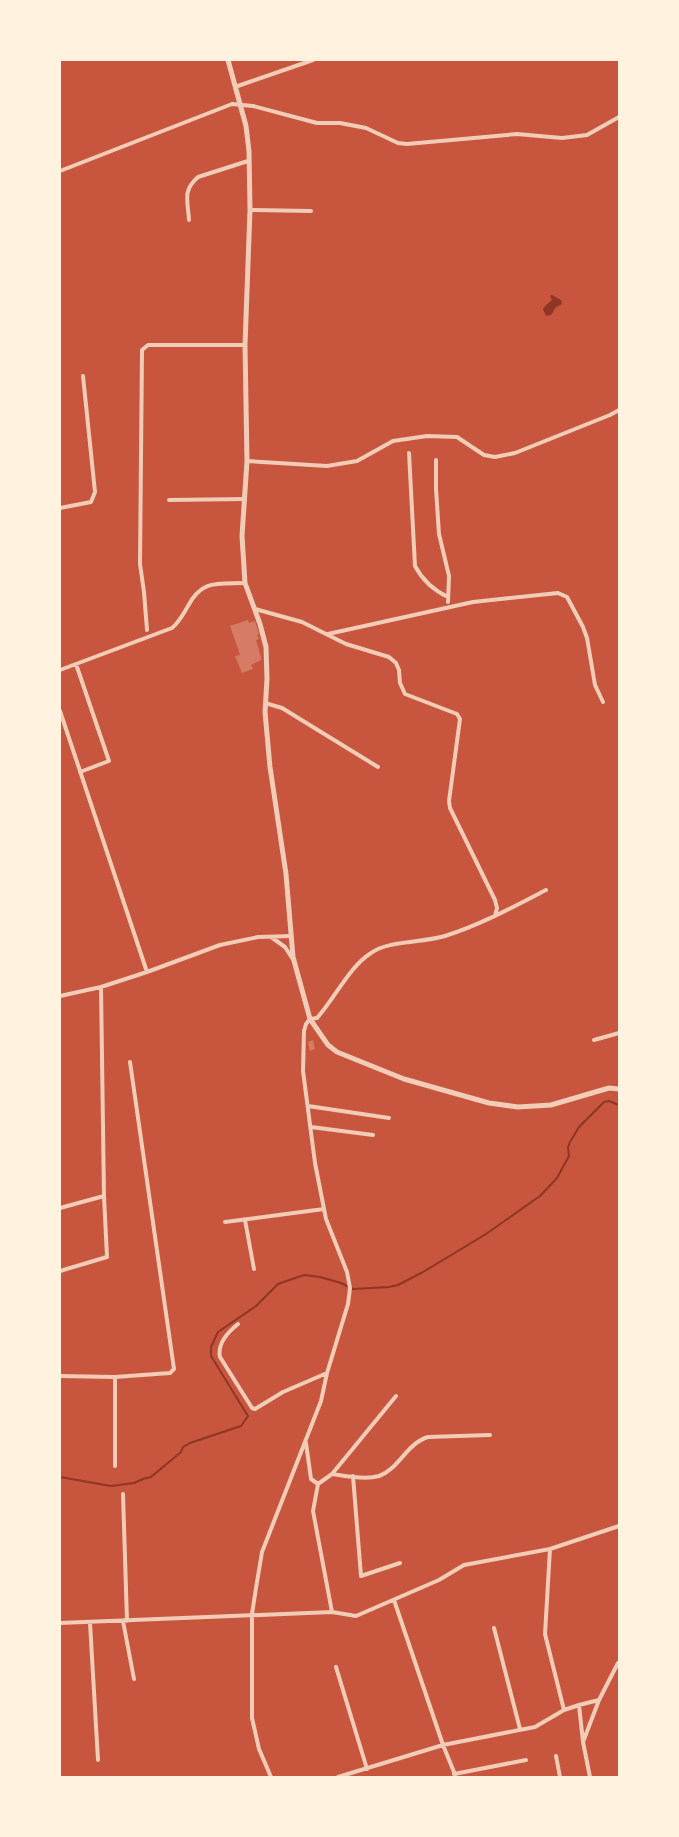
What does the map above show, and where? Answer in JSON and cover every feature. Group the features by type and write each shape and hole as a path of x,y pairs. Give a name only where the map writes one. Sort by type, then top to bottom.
{"street":[{"path":"228,60 246,126 250,210 245,345 247,461 242,536 245,583 266,647 267,679 265,703 270,766 286,874 295,963 310,1019 328,1045 338,1052 404,1079 489,1103 518,1107 551,1105 602,1090 617,1088"},
{"path":"235,87 313,60"},
{"path":"60,171 232,104 253,106 318,123 340,123 366,128 398,143 408,144 517,134 562,138 588,135 619,117"},
{"path":"189,220 187,190 192,182 198,177 248,161"},
{"path":"250,210 311,211"},
{"path":"147,630 140,564 142,350 148,345 245,345"},
{"path":"60,508 91,502 95,492 83,376"},
{"path":"247,461 327,466 357,462 393,441 426,436 457,437 484,455 495,457 515,453 610,416 619,410"},
{"path":"409,453 415,566 427,584 448,599 448,576 439,534 436,460"},
{"path":"169,500 245,499"},
{"path":"60,670 172,628 178,623 194,593 205,586 245,583"},
{"path":"328,634 473,602 558,594 566,597 583,627 587,638 595,686 603,702"},
{"path":"255,609 302,622 346,644 389,657 396,663 399,670 400,683 405,694 451,711 460,719 450,808 495,900 497,908 495,916"},
{"path":"76,664 109,761 80,772"},
{"path":"265,703 282,708 378,767"},
{"path":"60,711 147,972"},
{"path":"271,1777 259,1749 252,1718 252,1614 262,1552 322,1401 327,1373 340,1333 350,1292 346,1272 324,1209 308,1106 304,1062 304,1031 306,1024 310,1019 317,1018 359,963 371,952 383,947 443,937 495,916 546,890"},
{"path":"269,936 284,948 295,963"},
{"path":"60,996 101,987 220,945 251,938 291,936"},
{"path":"60,1271 107,1257 104,1196 101,987"},
{"path":"594,1040 619,1033"},
{"path":"60,1376 115,1377 170,1373 174,1369 130,1062"},
{"path":"308,1106 389,1118"},
{"path":"311,1127 373,1135"},
{"path":"60,1208 104,1196"},
{"path":"225,1222 324,1209"},
{"path":"245,1220 254,1269"},
{"path":"238,1324 225,1336 220,1345 219,1352 220,1357 252,1408 302,1383 327,1373"},
{"path":"115,1377 115,1466"},
{"path":"318,1484 325,1481 332,1474 396,1396"},
{"path":"332,1474 370,1478 382,1475 419,1440 490,1435"},
{"path":"306,1440 311,1479 318,1484"},
{"path":"353,1476 361,1576 400,1563"},
{"path":"318,1484 313,1511 332,1612"},
{"path":"123,1494 125,1621 134,1679"},
{"path":"60,1623 332,1612 356,1616 439,1580 464,1565 550,1549 619,1526"},
{"path":"550,1549 545,1634 564,1710"},
{"path":"394,1600 455,1775 526,1760"},
{"path":"90,1623 98,1760"},
{"path":"494,1628 520,1729"},
{"path":"583,1742 599,1700 618,1663"},
{"path":"336,1667 367,1768"},
{"path":"338,1777 443,1745 541,1724 564,1710 599,1700"},
{"path":"579,1705 583,1742 590,1777"},
{"path":"556,1756 560,1777"}],"shaded area":[{"path":"552,295 561,300 562,304 556,307 551,315 546,316 543,309 552,300 550,296"}],"building":[{"path":"248,620 249,623 255,621 259,634 257,635 259,639 256,640 261,660 251,665 253,669 242,673 235,656 240,655 230,626"},
{"path":"313,1040 315,1049 310,1051 308,1042"}],"waterway":[{"path":"60,1477 111,1486 134,1483 151,1477 181,1452 183,1447 190,1443 241,1426 248,1416 211,1356 211,1347 218,1332 256,1306 278,1284 304,1275 320,1277 341,1283 353,1289 398,1285 423,1272 486,1234 540,1196 557,1178 569,1156 568,1147 570,1142 579,1127 604,1102 609,1101 619,1105"}]}
